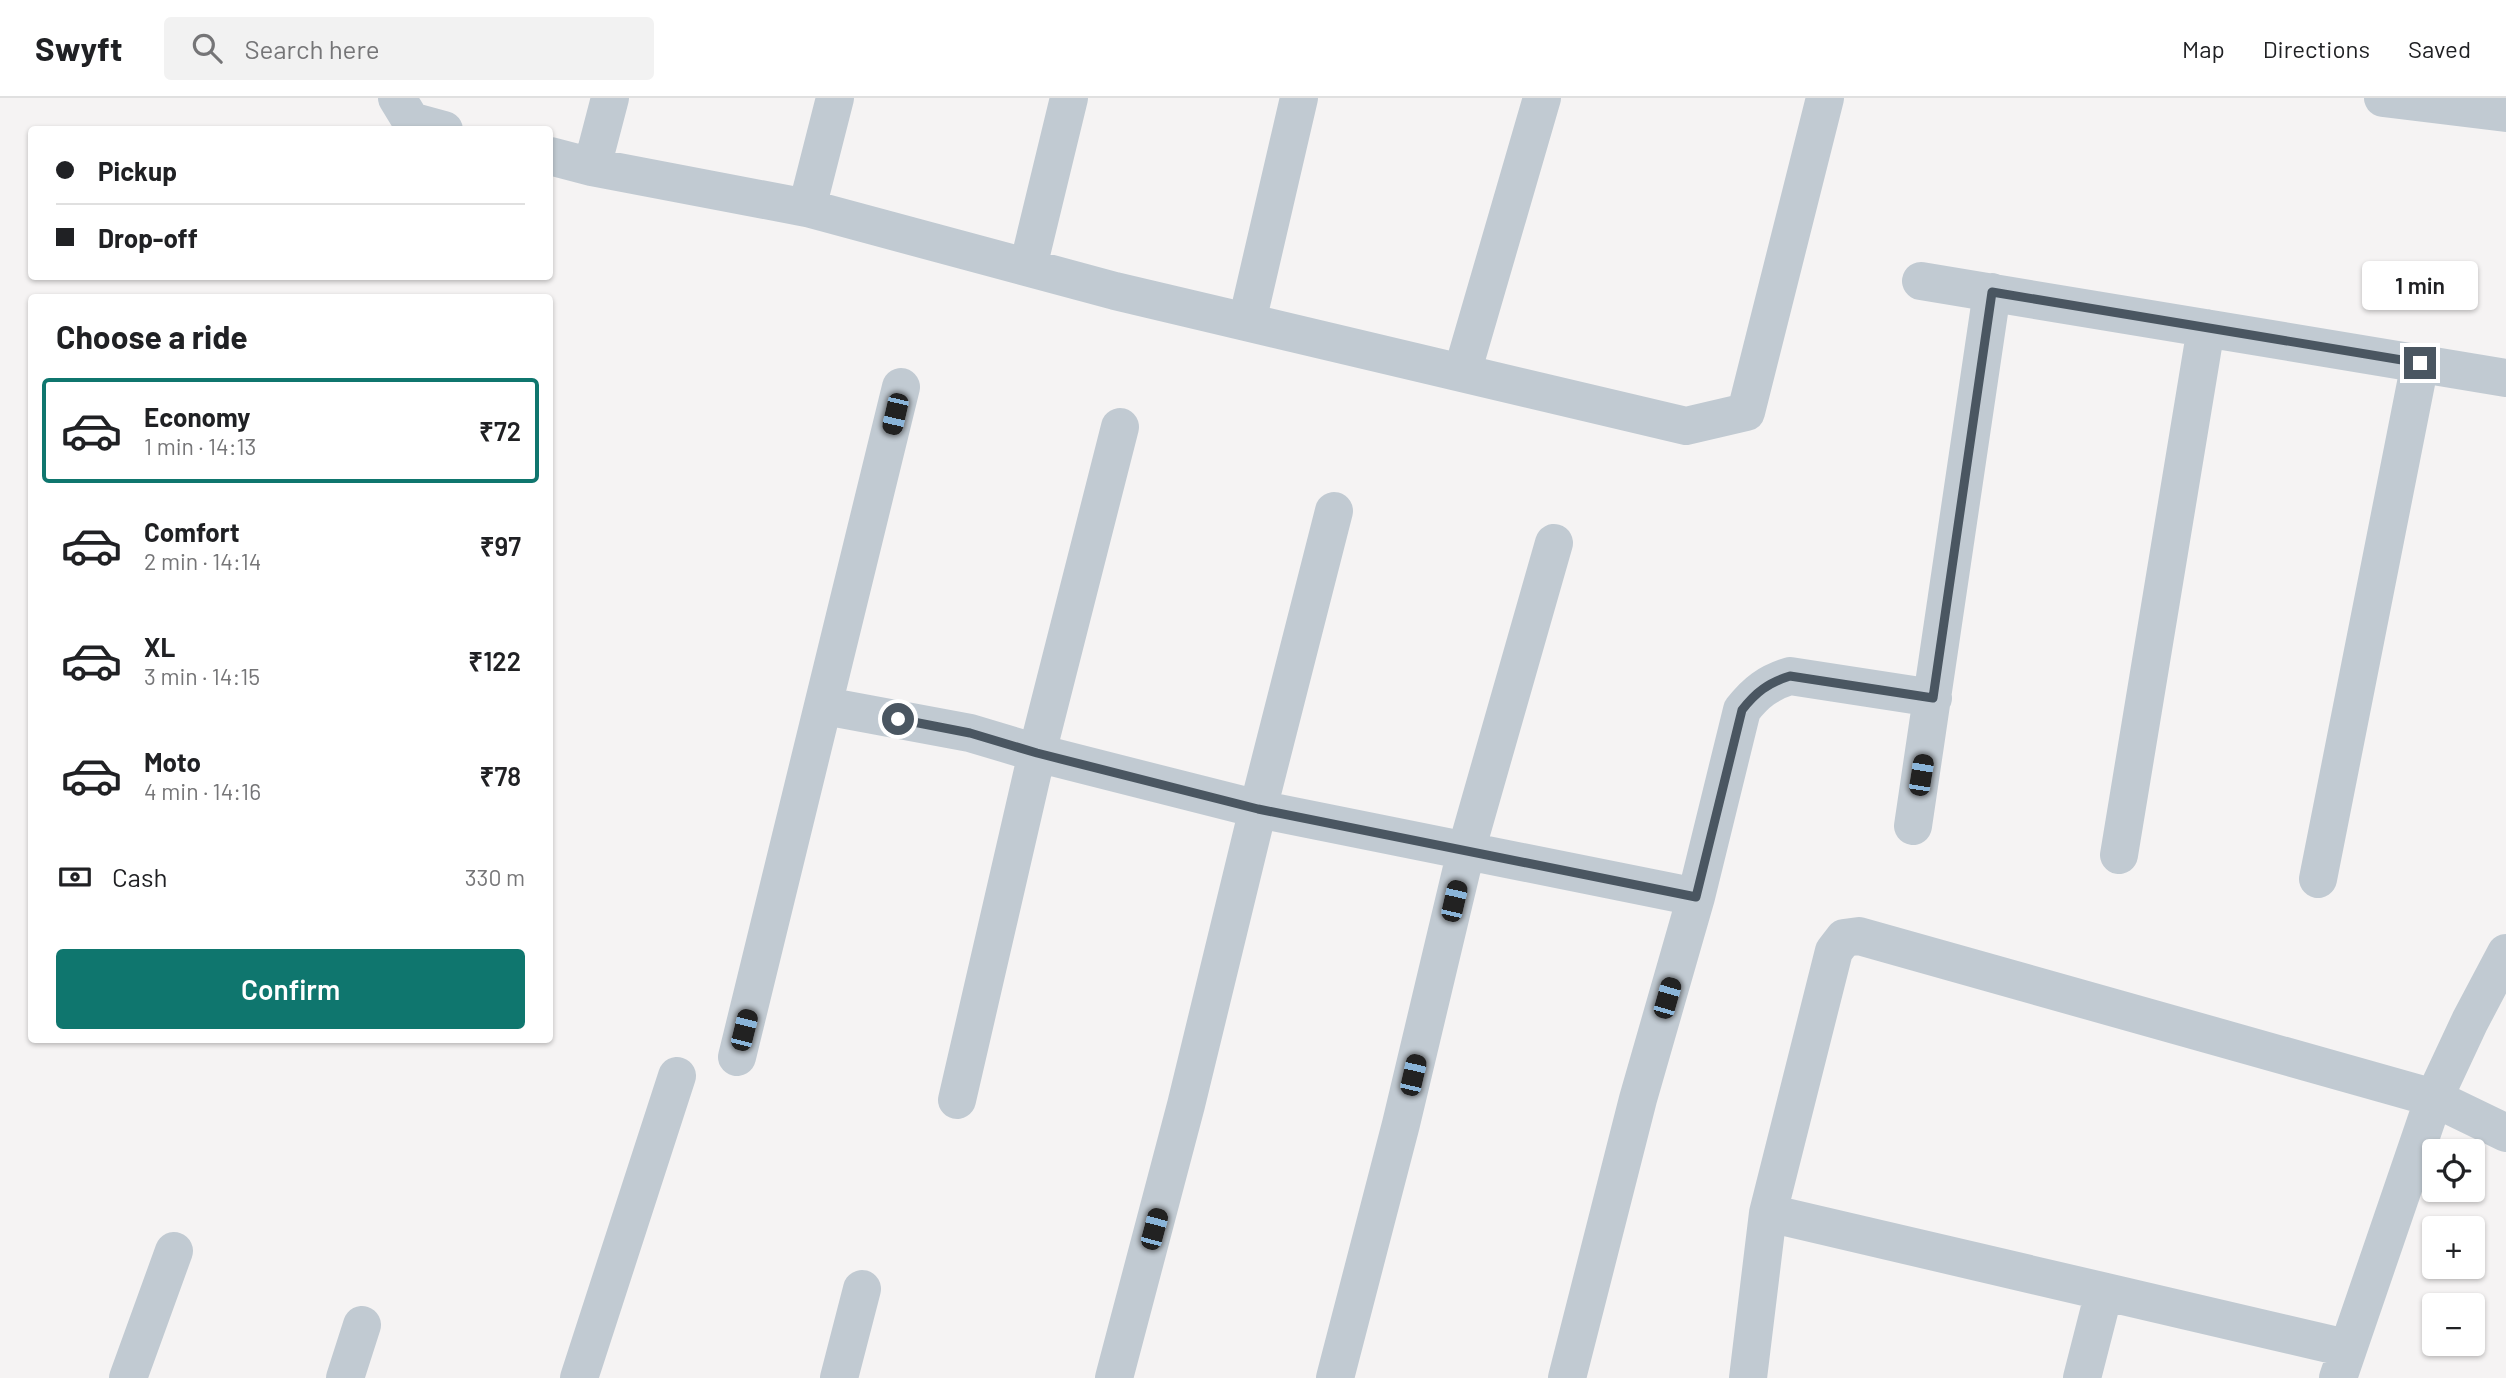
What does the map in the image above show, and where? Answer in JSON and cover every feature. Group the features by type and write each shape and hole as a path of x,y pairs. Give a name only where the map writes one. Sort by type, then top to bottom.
{"street":[{"path":"397,98 411,121 429,126"},
{"path":"592,167 610,98"},
{"path":"807,208 835,98"},
{"path":"1028,267 1069,98"},
{"path":"1247,322 1299,98"},
{"path":"1462,373 1542,98"},
{"path":"553,157 592,167 807,208 1247,322 1686,426 1746,412 1825,98"},
{"path":"2383,98 2506,113"},
{"path":"1920,281 2506,377"},
{"path":"1913,826 1992,292"},
{"path":"2119,855 2206,328"},
{"path":"2318,879 2420,363"},
{"path":"737,1057 901,387"},
{"path":"957,1100 1037,753 1120,426"},
{"path":"1114,1378 1186,1105 1334,511"},
{"path":"1335,1378 1401,1125 1466,851 1554,543"},
{"path":"1567,1378 1638,1099 1696,897 1742,710 1755,693 1770,682 1790,676 1933,698"},
{"path":"825,706 970,733 1037,753 1258,809 1696,897"},
{"path":"1748,1378 1768,1213 1834,951 1844,939 1859,936 2434,1098 2506,1133"},
{"path":"1768,1213 2104,1292 2342,1370 2434,1098 2506,953"},
{"path":"579,1378 677,1076"},
{"path":"128,1378 174,1251"},
{"path":"839,1378 862,1289"},
{"path":"2082,1378 2104,1292"},
{"path":"345,1378 362,1325"}],"route":[{"path":"898,719 970,733 1037,753 1258,809 1696,897 1742,710 1755,693 1770,682 1790,676 1933,698 1992,292 2420,363"}]}
